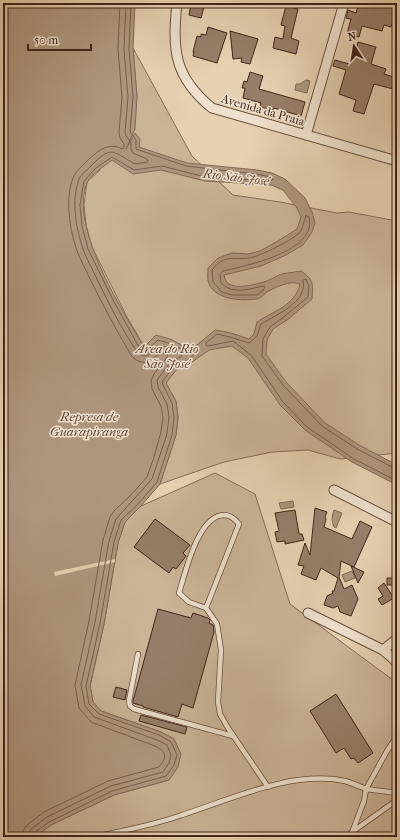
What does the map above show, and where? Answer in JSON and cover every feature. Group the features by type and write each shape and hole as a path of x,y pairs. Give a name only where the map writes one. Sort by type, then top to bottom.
{"street":[{"name":"Avenida da Praia","path":"177,3 176,28 178,63 190,86 203,101 217,110 397,161"},
{"path":"306,135 344,3"},
{"path":"334,490 397,522"},
{"path":"308,613 383,650 397,662"},
{"path":"383,650 397,638"}],"lane":[{"path":"206,608 239,524 235,518 227,515 219,515 209,521 205,527 191,553 180,594 189,602 206,608 217,624 220,632 222,650 218,702 220,714 233,736 268,787"},
{"path":"138,654 129,702 130,706 134,709 233,736"},
{"path":"353,830 364,801 366,789 386,751 397,736"},
{"path":"93,837 121,832 180,816 268,787 306,779 346,781 366,789 397,793"},
{"path":"345,837 397,800"}],"shaded area":[{"path":"133,48 192,156 233,195 337,213 349,212 397,221 397,453 340,459 308,450 272,452 224,462 160,484 176,435 178,417 176,401 127,317 92,247 86,225 84,205 87,182 99,171 137,97"},
{"path":"215,473 255,494 290,604 397,683 397,837 35,837 51,825 114,795 169,780 174,739 161,732 101,711 93,702 90,686 104,624 118,543 125,522 141,506"}],"water":[{"name":"Represa de Guarapiranga","path":"3,3 135,3 133,48 137,97 135,129 126,149 135,133 140,139 139,147 187,163 257,170 272,173 285,179 305,198 312,212 315,223 312,232 303,245 286,255 261,266 224,275 226,281 234,286 253,285 282,274 301,271 308,277 312,283 312,299 287,320 273,329 267,340 266,354 286,382 325,423 359,445 397,465 397,485 352,462 305,430 280,405 248,358 232,346 209,350 192,362 177,369 166,383 176,401 178,417 176,435 160,484 125,522 118,543 104,624 90,686 93,702 101,711 161,732 174,739 181,754 178,767 169,780 114,795 51,825 35,837 3,837","holes":["112,160 133,174 161,170 205,181 271,185 283,190 297,208 301,217 297,229 260,251 248,254 232,253 218,258 208,268 208,280 212,289 217,293 230,298 244,300 251,300 261,297 267,292 283,285 292,283 300,284 293,298 283,307 257,322 254,334 249,339 215,330 197,345 185,347 170,339 156,335 144,347 123,312 100,267 91,244 85,222 83,201 89,180 94,174"]},
{"path":"306,80 310,81 307,93 295,90 296,84 300,84"},
{"path":"293,501 294,507 281,509 279,503"},
{"path":"334,510 342,513 336,528 334,527 332,520"},
{"path":"352,571 355,578 345,582 342,575"}],"pier":[{"path":"115,559 115,562 55,576 54,572"}],"building":[{"path":"191,3 205,3 201,18 189,15"},
{"path":"359,3 374,3 397,9 391,27 384,25 382,31 362,26 359,37 347,34 351,19 346,18 348,10 356,13"},
{"path":"286,6 298,9 291,38 299,41 296,54 273,48 275,37 283,39 285,26 281,25"},
{"path":"208,27 227,33 217,63 193,56 197,36 201,37 201,34 206,35"},
{"path":"230,31 258,39 250,64 241,62 242,58 233,59"},
{"path":"358,42 376,47 371,64 386,69 384,74 394,77 393,80 397,81 397,90 374,84 364,114 353,111 356,100 339,94 346,70 333,66 335,60 349,64 353,52 355,53"},
{"path":"250,72 263,76 259,89 305,102 301,116 274,108 273,110 260,107 261,103 243,98 245,88 242,88 244,81 247,82"},
{"path":"315,508 327,512 324,527 352,539 360,521 372,527 354,567 341,561 339,577 344,589 352,585 358,599 351,616 340,612 338,606 333,608 324,605 327,596 333,593 332,591 334,591 338,578 321,568 316,580 301,574 304,566 298,565 305,543 310,555"},
{"path":"295,510 299,534 302,534 304,540 285,544 285,541 277,542 275,532 279,531 275,513"},
{"path":"155,519 190,545 183,553 186,556 176,569 173,567 169,573 134,547"},
{"path":"351,566 364,572 358,583"},
{"path":"387,578 397,578 397,585 387,585"},
{"path":"384,583 394,598 382,605 378,599 383,596 378,588"},
{"path":"158,609 191,618 193,613 208,618 210,620 209,623 213,625 214,632 193,708 182,704 178,717 133,703"},
{"path":"116,687 127,690 125,700 113,697"},
{"path":"336,694 373,753 358,763 354,758 351,759 344,748 336,753 310,711"},
{"path":"141,715 187,727 185,734 139,721"}],"water label":[{"name":"Rio São José","path":"236,177"},
{"name":"Area do Rio São José","path":"167,356"}]}
